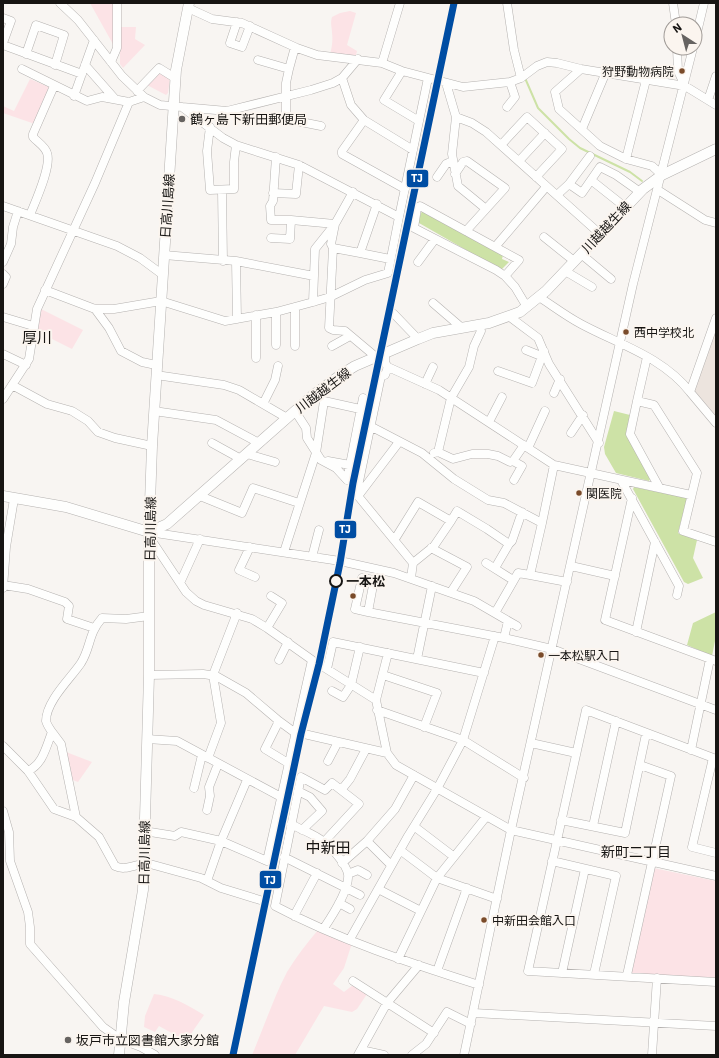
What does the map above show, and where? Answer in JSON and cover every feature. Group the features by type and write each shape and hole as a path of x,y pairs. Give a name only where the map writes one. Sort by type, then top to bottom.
{"main road":[{"name":"日高川島線","path":"119,1055 124,1002 143,890 149,675 149,535 152,446 164,255 177,107 175,78 189,5"},
{"name":"川越越生線","path":"149,535 167,524 326,385 355,366 433,333 479,325 510,317 527,308 640,192 662,175 716,149"},
{"path":"3,496 66,507 149,535"}],"street":[{"path":"60,3 78,20 111,62 137,91 144,97 160,105 227,111 333,83 342,78 358,59"},
{"path":"111,62 117,48 117,3"},
{"path":"382,63 400,3"},
{"path":"507,3 514,50 521,78"},
{"path":"673,3 675,16"},
{"path":"701,16 704,3"},
{"path":"189,5 212,19 237,22 250,26 295,47 317,55 382,63 402,71 446,83 463,86 510,82 521,78 537,66 547,62 685,86 716,105"},
{"path":"3,18 11,21 3,44 12,49 82,74"},
{"path":"237,22 230,43 242,48 250,26"},
{"path":"26,54 36,25 64,35 55,65"},
{"path":"74,96 94,40"},
{"path":"295,47 289,69 286,95 286,119 321,126"},
{"path":"3,51 12,49"},
{"path":"677,56 678,71 685,86"},
{"path":"464,1055 474,1013 511,830 599,443 620,342 691,56"},
{"path":"258,60 289,69"},
{"path":"85,65 115,99"},
{"path":"137,91 159,68 175,78"},
{"path":"581,68 555,92 558,109 600,146 626,159 652,166 662,175"},
{"path":"22,69 74,96 90,101 102,97 129,102 144,97"},
{"path":"402,71 384,100 419,121"},
{"path":"582,130 606,72"},
{"path":"708,100 716,76"},
{"path":"342,78 351,104 364,120 413,150"},
{"path":"45,290 95,309 114,310 162,301 225,321 276,312 330,297 365,280 388,273 428,78"},
{"path":"626,159 646,80"},
{"path":"507,107 516,97 510,82"},
{"path":"446,83 456,117 452,154 458,186 486,209"},
{"path":"30,215 44,177 48,158 47,152 32,137 54,86"},
{"path":"3,399 26,365 31,350 33,326 37,309 95,183 129,102"},
{"path":"177,107 236,145 299,165 399,217"},
{"path":"456,117 472,123 501,145 600,234"},
{"path":"501,145 527,117 545,133 562,149 536,177"},
{"path":"364,120 342,151 342,154 405,189"},
{"path":"210,127 207,151 210,190 234,189 234,162 236,145"},
{"path":"519,161 545,133"},
{"path":"557,195 569,184 590,156"},
{"path":"276,157 273,193 270,206 270,220 291,220 335,224"},
{"path":"437,177 446,164 453,161"},
{"path":"456,174 463,162 467,161 505,188 466,231"},
{"path":"273,193 296,194 299,165"},
{"path":"569,184 582,194 600,167 616,175 640,192"},
{"path":"592,180 625,207"},
{"path":"495,247 546,187"},
{"path":"222,190 223,261"},
{"path":"658,190 705,220 716,223"},
{"path":"313,302 315,249 335,224 353,192"},
{"path":"360,253 376,204"},
{"path":"3,206 117,246 140,258 163,275"},
{"path":"505,276 519,260 420,206 417,208 414,228 505,276 515,287 527,308"},
{"path":"3,262 11,244 13,227 18,212"},
{"path":"271,238 290,239 291,220"},
{"path":"335,224 331,244 333,248 329,328 345,331 350,336 380,355 388,367 451,398 554,465 691,495"},
{"path":"544,237 574,261"},
{"path":"418,262 435,239"},
{"path":"333,248 390,259"},
{"path":"581,254 611,280"},
{"path":"164,255 236,262 314,276"},
{"path":"236,262 237,319"},
{"path":"564,271 592,287"},
{"path":"3,274 6,276 3,284"},
{"path":"539,297 580,323 647,357 681,381 716,423"},
{"path":"433,303 462,328"},
{"path":"295,307 295,346"},
{"path":"95,309 109,328 121,351 156,370 224,385 238,390 287,418"},
{"path":"276,312 276,345"},
{"path":"394,314 418,339"},
{"path":"256,315 256,358"},
{"path":"3,316 33,326"},
{"path":"510,317 538,338 543,354 599,443"},
{"path":"690,392 716,318"},
{"path":"438,452 451,398 469,367 474,346 481,331 479,325"},
{"path":"332,346 350,336"},
{"path":"526,350 543,354"},
{"path":"3,354 26,365"},
{"path":"498,371 532,383 543,354"},
{"path":"647,357 630,434 659,487"},
{"path":"263,404 275,380 278,366"},
{"path":"388,367 385,375 381,376 357,491 358,496 395,539 413,563"},
{"path":"425,384 433,367"},
{"path":"554,393 560,379"},
{"path":"12,385 47,404 72,411 88,421 98,432 115,438 152,446"},
{"path":"284,552 299,503 319,457 326,385"},
{"path":"490,422 502,396"},
{"path":"295,411 306,428 307,438 319,457 336,468 347,480 363,398"},
{"path":"324,401 360,409"},
{"path":"637,401 654,405 697,473 683,531 716,542"},
{"path":"154,411 216,420 260,443"},
{"path":"514,461 526,446 544,411"},
{"path":"571,433 582,415"},
{"path":"370,426 425,456 454,479 488,500 504,504 542,523"},
{"path":"358,496 399,442"},
{"path":"212,443 244,456 275,462"},
{"path":"425,456 438,452 453,458 468,454 488,454 498,456 510,462 514,461 522,466 514,480"},
{"path":"319,457 350,465"},
{"path":"530,575 554,465"},
{"path":"621,480 679,586 677,595"},
{"path":"200,496 242,513 253,488 299,503"},
{"path":"14,498 6,547 3,586 28,589 65,602 69,606 67,619 94,628"},
{"path":"632,498 605,620 713,660 700,705 691,750"},
{"path":"395,539 418,502 451,521"},
{"path":"411,578 413,563 431,548 456,512 487,529 509,544"},
{"path":"495,568 512,541 522,512"},
{"path":"312,557 319,530"},
{"path":"149,535 200,539 340,561 411,578 451,592 484,606 517,626"},
{"path":"144,831 175,836 181,832 221,841 267,861 294,732 312,660 268,628 237,613 204,605 191,597 180,583 149,535"},
{"path":"180,583 200,539"},
{"path":"636,632 655,542"},
{"path":"250,547 239,570 255,577"},
{"path":"431,548 467,567 451,592"},
{"path":"486,563 513,580"},
{"path":"571,566 614,576"},
{"path":"495,613 518,573 567,582"},
{"path":"416,659 432,586"},
{"path":"268,628 282,603 271,596"},
{"path":"368,612 425,622 552,649 716,710"},
{"path":"194,788 205,757 221,723 213,675 237,613"},
{"path":"76,817 61,744 46,723 47,716 60,689 81,662 94,628 102,618 126,619 149,616"},
{"path":"350,939 391,865 437,789 463,740 484,673 508,620"},
{"path":"279,660 288,642"},
{"path":"376,700 325,668 333,642 484,673"},
{"path":"332,691 343,697 351,685 360,647"},
{"path":"388,653 376,700 377,710 388,753 396,764 414,776 511,830 716,876"},
{"path":"149,675 213,675 246,693 294,732"},
{"path":"383,675 437,694 424,727"},
{"path":"377,710 463,740 524,778"},
{"path":"716,853 692,847 714,759 586,710 528,970 562,973 627,975 716,982"},
{"path":"279,721 265,748 288,762"},
{"path":"594,826 616,721"},
{"path":"28,771 40,762 52,732"},
{"path":"304,734 388,753"},
{"path":"561,820 625,833 646,734"},
{"path":"147,739 177,741 281,797"},
{"path":"328,761 338,742"},
{"path":"531,743 576,753"},
{"path":"3,746 28,771 54,809 76,817 99,837 115,866 125,868 144,863 201,878 221,888 260,900"},
{"path":"342,789 350,779 366,749"},
{"path":"208,810 210,796 209,787 218,764"},
{"path":"627,975 671,776 640,765"},
{"path":"342,863 368,841 395,809 414,776"},
{"path":"324,842 359,804 342,789 332,783 325,790 301,777 275,906 294,916 398,959 479,985"},
{"path":"207,881 221,841 248,780"},
{"path":"298,791 310,797 322,811 302,830"},
{"path":"3,811 9,832 10,861 28,912 30,944 103,1027 120,1039 141,1047 155,1055"},
{"path":"398,959 437,878 453,856 486,817"},
{"path":"291,824 324,842 342,863 348,874 346,887 339,903 324,928"},
{"path":"415,827 453,856"},
{"path":"368,841 391,865"},
{"path":"400,850 437,878 497,899"},
{"path":"284,857 360,895"},
{"path":"552,861 616,876 594,974"},
{"path":"562,973 585,869"},
{"path":"348,874 358,870 367,875"},
{"path":"294,916 317,873"},
{"path":"437,971 467,888"},
{"path":"378,889 421,910"},
{"path":"339,903 350,909"},
{"path":"384,1055 359,1052 387,1003 419,966"},
{"path":"652,1055 657,978"},
{"path":"353,981 434,1033"},
{"path":"412,1055 426,1044 447,1012 471,1024"},
{"path":"474,1013 716,1026"}],"shaded area":[{"path":"90,3 115,3 114,46"},
{"path":"350,11 356,13 347,45 357,51 356,55 342,56 330,54 332,46 332,17 340,13"},
{"path":"120,27 136,27 135,39 145,45 123,68 120,64"},
{"path":"158,72 170,78 168,93 166,95 147,85"},
{"path":"30,79 49,87 50,90 35,124 3,113 3,106 14,111"},
{"path":"422,211 503,255 502,259 509,262 501,270 419,223 418,221"},
{"path":"41,309 83,330 72,349 36,331"},
{"path":"716,318 716,423 690,392"},
{"path":"614,411 630,415 626,434 650,479 649,481 616,473 605,454 604,447"},
{"path":"634,487 687,498 678,533 697,540 693,558 703,578 688,584 684,582 633,489"},
{"path":"716,612 716,636 712,656 687,645 693,623"},
{"path":"66,752 92,762 78,782 70,779"},
{"path":"653,868 716,881 716,979 631,973"},
{"path":"318,930 352,943 344,968 333,984 344,992 353,985 367,994 357,1009 352,1012 324,1006 295,1055 252,1055 287,972"},
{"path":"154,994 186,1004 204,1015 186,1041 159,1026 155,1032 144,1027 145,1016"}],"waterway":[{"path":"525,78 538,108 569,139 580,148 630,172 642,181"}],"transit line":[{"name":"TJ","path":"233,1055 301,734 319,664 340,563 353,483 454,3"}],"place":[{"name":"狩野動物病院","path":"682,71"},
{"name":"鶴ヶ島下新田郵便局","path":"182,119"},
{"name":"西中学校北","path":"626,332"},
{"name":"関医院","path":"579,493"},
{"name":"一本松","path":"336,581"},
{"name":"一本松駅入口","path":"541,655"},
{"name":"中新田会館入口","path":"484,920"},
{"name":"坂戸市立図書館大家分館","path":"68,1040"}],"district":[{"name":"厚川","path":"37,338"},
{"name":"中新田","path":"328,848"},
{"name":"新町二丁目","path":"636,852"}]}
